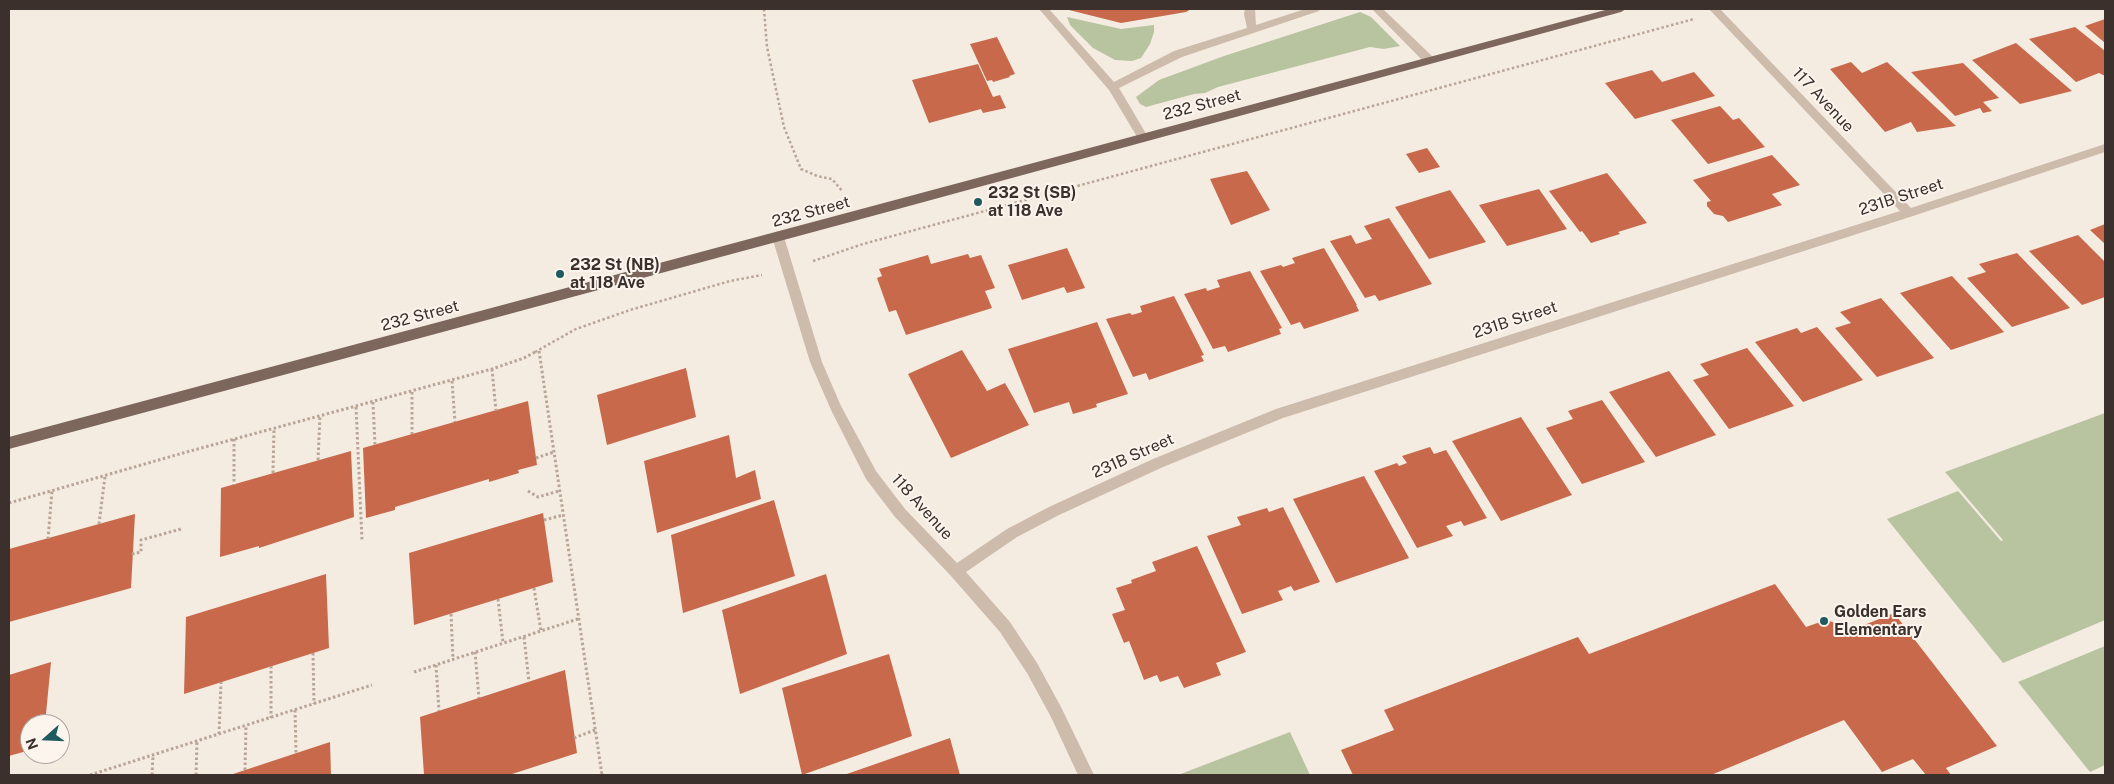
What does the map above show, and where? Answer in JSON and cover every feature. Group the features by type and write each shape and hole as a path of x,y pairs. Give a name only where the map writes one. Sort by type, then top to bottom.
{"main road":[{"name":"232 Street","path":"9,443 1621,9"}],"street":[{"path":"1044,9 1113,87 1143,137"},
{"path":"1250,9 1252,30"},
{"path":"1113,87 1178,54 1315,9"},
{"path":"1377,9 1429,60"},
{"name":"117 Avenue","path":"1714,9 1909,213"},
{"name":"231B Street","path":"956,570 1012,533 1054,511 1158,463 1280,413 1909,213 2105,148"},
{"name":"118 Avenue","path":"778,237 816,362 853,442 871,475 900,513 956,570 1005,627 1032,668 1056,712 1086,775"}],"path":[{"path":"764,9 767,47 784,127 801,169 817,176 832,178 843,192"},
{"path":"824,258 863,244 1685,20"},
{"path":"9,503 234,439 492,369 539,351 576,329 630,310 730,281 758,276"},
{"path":"539,351 602,775"},
{"path":"492,369 496,410"},
{"path":"452,381 455,422"},
{"path":"412,392 412,434"},
{"path":"373,402 375,445"},
{"path":"356,407 362,540"},
{"path":"318,460 320,416"},
{"path":"273,473 274,428"},
{"path":"234,439 234,485"},
{"path":"536,458 554,452"},
{"path":"99,524 105,476"},
{"path":"528,491 538,497 559,490"},
{"path":"48,539 52,491"},
{"path":"544,520 563,515"},
{"path":"132,554 141,552 142,540 181,529"},
{"path":"534,588 541,631"},
{"path":"498,599 504,643"},
{"path":"451,614 453,659"},
{"path":"414,672 578,619"},
{"path":"524,637 529,682"},
{"path":"475,652 479,698"},
{"path":"313,653 314,704"},
{"path":"436,665 439,711"},
{"path":"271,666 271,718"},
{"path":"219,734 221,682"},
{"path":"90,775 372,686"},
{"path":"295,710 296,753"},
{"path":"245,770 246,726"},
{"path":"574,738 595,730"},
{"path":"196,741 196,775"},
{"path":"152,775 153,755"}],"green space":[{"path":"1360,12 1371,17 1400,46 1384,49 1370,47 1218,87 1205,93 1194,94 1146,107 1140,104 1136,97 1159,80 1224,56"},
{"path":"1067,17 1121,29 1154,25 1154,32 1150,44 1141,58 1132,61 1115,60 1093,48 1070,25"},
{"path":"2105,413 2105,620 2003,663 1887,519 1958,491 2001,541 2003,540 1945,472"},
{"path":"2105,646 2105,765 2090,772 2018,682"},
{"path":"1290,732 1310,775 1178,775"}],"building":[{"path":"1065,9 1191,9 1186,12 1121,23"},
{"path":"2105,19 2105,43 2085,26"},
{"path":"2075,27 2105,51 2105,76 2099,73 2076,82 2029,39"},
{"path":"997,37 1015,74 993,82 992,80 987,81 970,44"},
{"path":"2016,43 2072,91 2020,104 1972,60"},
{"path":"1851,62 1862,73 1887,62 1956,126 1917,132 1911,122 1885,132 1830,69"},
{"path":"1963,63 1999,98 1983,102 1992,111 1983,113 1980,108 1955,116 1911,72"},
{"path":"978,64 993,97 1000,95 1006,108 983,113 981,109 929,123 912,80"},
{"path":"1652,70 1662,82 1694,72 1715,96 1635,119 1605,83"},
{"path":"1720,106 1733,120 1739,118 1765,147 1708,164 1671,120"},
{"path":"1427,148 1440,167 1419,173 1406,154"},
{"path":"1772,155 1800,185 1772,194 1782,205 1728,222 1723,216 1714,214 1707,206 1707,202 1711,201 1693,180"},
{"path":"1247,171 1270,210 1231,225 1210,179"},
{"path":"1607,173 1647,223 1591,243 1582,231 1580,232 1549,191"},
{"path":"1539,189 1567,229 1507,246 1479,205"},
{"path":"1450,190 1486,242 1429,259 1395,207"},
{"path":"1389,218 1432,284 1379,301 1375,295 1365,298 1330,241 1351,235 1356,244 1372,239 1364,226"},
{"path":"2105,224 2105,244 2090,230"},
{"path":"2078,235 2105,262 2105,297 2082,305 2029,251"},
{"path":"1067,248 1085,288 1067,293 1064,287 1022,300 1008,265"},
{"path":"1324,248 1359,311 1304,329 1300,322 1291,325 1260,271 1295,263 1292,258"},
{"path":"2017,253 2070,308 2012,327 1967,278 1986,272 1979,264"},
{"path":"968,254 970,258 981,255 995,288 985,291 992,308 906,335 896,310 889,312 877,278 882,276 879,269 928,255 931,264"},
{"path":"1250,271 1282,328 1279,329 1281,334 1228,352 1225,346 1213,349 1184,294 1206,288 1207,291 1220,287 1217,280"},
{"path":"1952,276 2004,332 1951,350 1900,293"},
{"path":"1174,296 1204,355 1201,356 1204,361 1149,380 1146,373 1133,377 1106,319 1142,312 1140,306"},
{"path":"1881,298 1934,358 1877,377 1835,328 1851,323 1840,312"},
{"path":"1097,322 1128,394 1096,404 1097,407 1073,414 1069,402 1034,413 1008,349"},
{"path":"1817,327 1863,380 1803,402 1755,342 1797,328 1801,333"},
{"path":"1747,348 1794,406 1729,429 1693,380 1709,375 1700,364"},
{"path":"962,350 987,391 1005,383 1029,425 951,458 908,374"},
{"path":"686,368 696,417 607,445 597,395"},
{"path":"1669,371 1716,435 1656,457 1609,392"},
{"path":"1602,400 1645,462 1582,484 1546,428 1573,419 1568,411"},
{"path":"528,401 537,465 518,470 519,473 489,482 489,479 395,507 395,510 366,518 363,448"},
{"path":"1521,417 1572,495 1501,521 1452,441"},
{"path":"729,435 736,478 755,470 761,499 657,533 644,461"},
{"path":"1430,447 1434,454 1446,450 1487,518 1464,526 1461,521 1446,526 1453,536 1417,548 1374,471 1397,463 1399,466 1407,463 1402,456"},
{"path":"351,451 354,517 259,548 259,546 220,557 221,488"},
{"path":"1364,476 1409,558 1336,583 1293,499"},
{"path":"774,500 795,576 683,613 671,535"},
{"path":"1283,507 1320,582 1294,591 1291,586 1278,591 1283,600 1242,614 1207,536 1241,525 1237,517 1267,508 1269,512"},
{"path":"543,513 553,582 414,625 409,553"},
{"path":"135,514 131,588 9,622 9,549"},
{"path":"1197,546 1246,652 1216,663 1221,675 1184,688 1178,676 1160,682 1157,675 1144,680 1129,641 1124,643 1112,614 1125,610 1116,588 1132,583 1131,580 1156,571 1152,562"},
{"path":"326,574 329,648 184,694 186,617"},
{"path":"826,574 847,654 740,694 722,610"},
{"name":"Golden Ears Elementary","path":"1775,584 1806,627 1826,620 1842,625 1847,632 1894,613 1997,746 1946,768 1951,775 1926,775 1913,759 1882,772 1844,720 1711,775 1353,775 1341,750 1394,730 1384,710 1578,637 1589,654"},
{"path":"889,654 912,736 802,775 782,688"},
{"path":"51,662 46,714 20,714 20,753 9,756 9,675"},
{"path":"565,670 577,753 509,775 424,775 420,717"},
{"path":"950,738 960,775 844,775"},
{"path":"330,742 331,775 230,775"}],"place":[{"name":"232 St (SB) at 118 Ave","path":"978,202"},
{"name":"232 St (NB) at 118 Ave","path":"560,274"},
{"name":"Golden Ears Elementary","path":"1824,621"}]}
